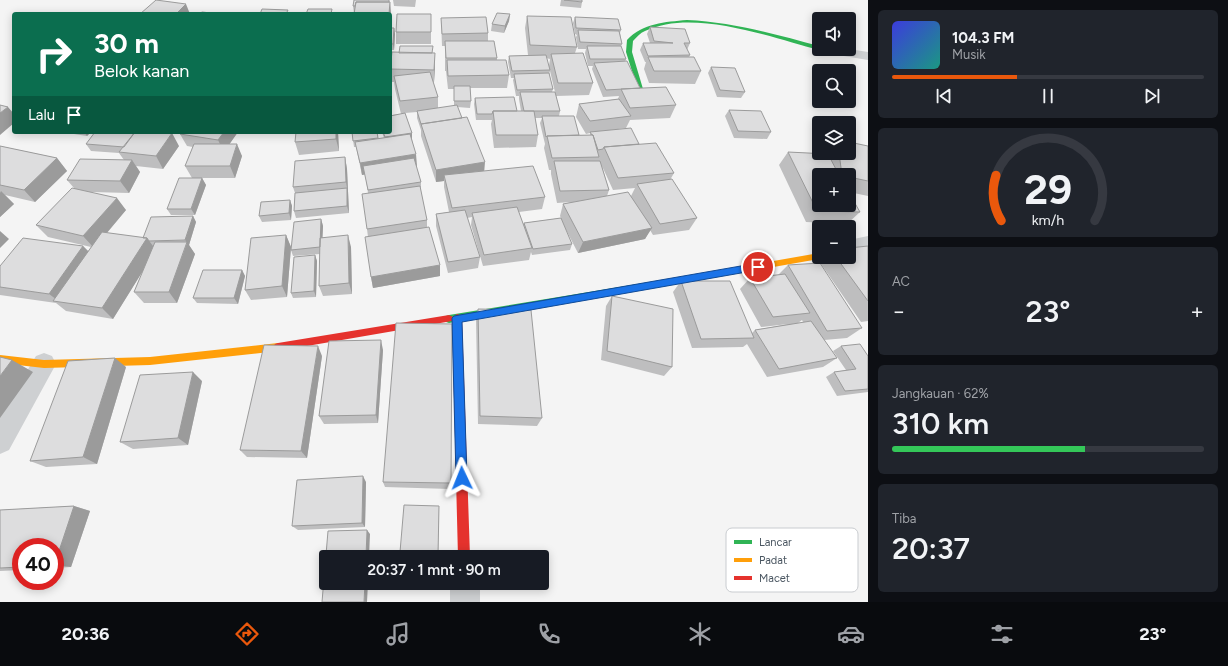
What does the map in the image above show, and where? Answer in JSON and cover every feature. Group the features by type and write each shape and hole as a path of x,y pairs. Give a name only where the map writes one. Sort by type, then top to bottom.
{"street":[{"path":"643,99 629,52 630,40 644,29 667,22 689,20 724,25 812,46"},
{"path":"856,54 868,56"},
{"path":"856,247 868,244"},
{"path":"0,359 44,364 150,361 267,349 812,257"},
{"path":"457,318 464,550"},
{"path":"0,441 44,364"},
{"path":"465,590 465,602"}],"building":[{"path":"156,0 186,4 178,12 142,12"},
{"path":"354,0 389,0 389,2 356,2 355,6 353,6"},
{"path":"564,0 582,0 582,2"},
{"path":"356,2 390,2 389,12 354,12"},
{"path":"262,9 288,10 287,12 261,12"},
{"path":"308,9 332,9 331,12 307,12"},
{"path":"497,13 510,14 505,26 492,24"},
{"path":"397,14 431,14 431,32 396,32"},
{"path":"527,16 571,17 577,47 530,45"},
{"path":"486,17 488,33 442,34 441,18"},
{"path":"575,17 618,19 621,30 576,28"},
{"path":"650,27 685,29 690,43 684,43 690,55 648,56 643,43 673,43 654,41"},
{"path":"392,28 394,28 393,44"},
{"path":"578,30 619,31 622,44 580,42"},
{"path":"445,41 494,41 497,58 446,58"},
{"path":"400,46 433,46 432,53 399,53"},
{"path":"587,46 621,46 626,59 590,59"},
{"path":"392,52 435,53 434,70 392,69"},
{"path":"583,53 593,83 558,83 551,54"},
{"path":"546,55 550,70 512,71 509,56"},
{"path":"648,57 694,57 701,71 654,71"},
{"path":"447,60 506,60 509,75 448,76"},
{"path":"627,61 640,88 606,90 594,63"},
{"path":"711,67 735,68 745,92 720,90"},
{"path":"430,72 438,97 400,101 394,76"},
{"path":"549,73 553,89 517,90 514,74"},
{"path":"454,86 470,86 471,101 454,101"},
{"path":"666,87 676,105 630,108 621,89"},
{"path":"520,92 555,92 560,111 524,111"},
{"path":"514,97 517,111 493,111 492,114 477,114 475,98"},
{"path":"619,99 631,116 590,121 579,104"},
{"path":"0,105 8,107 0,113"},
{"path":"457,105 462,118 421,124 417,111"},
{"path":"729,110 761,111 771,132 738,131"},
{"path":"493,111 534,111 538,135 496,135"},
{"path":"405,113 412,133 385,137 384,134 392,134 392,116"},
{"path":"542,116 574,116 579,135 546,137"},
{"path":"467,117 485,162 436,170 421,124"},
{"path":"631,128 639,144 604,147 603,149 598,150 593,135 590,132"},
{"path":"94,134 134,134 124,147 86,144"},
{"path":"133,134 171,134 156,156 119,152"},
{"path":"180,134 222,134 218,140"},
{"path":"296,134 336,134 336,139 295,142"},
{"path":"352,134 377,134 378,138 353,141"},
{"path":"410,134 416,154 360,163 355,142"},
{"path":"593,135 599,157 552,158 547,136"},
{"path":"656,143 674,173 618,178 604,147"},
{"path":"856,143 868,146 868,181 856,178 856,168 841,168 840,160 856,160"},
{"path":"194,144 237,144 230,166 185,166"},
{"path":"0,146 57,158 24,190 0,185"},
{"path":"788,152 812,153 812,160 831,160 835,168 812,168 812,201"},
{"path":"345,157 346,182 293,187 295,161"},
{"path":"414,158 421,182 368,190 363,166"},
{"path":"80,159 132,160 120,181 67,180"},
{"path":"554,161 600,161 609,190 560,191"},
{"path":"533,166 545,197 452,208 444,175"},
{"path":"179,178 202,178 191,209 167,209"},
{"path":"672,179 697,218 660,224 637,184"},
{"path":"420,186 427,220 367,229 362,194"},
{"path":"72,188 117,198 83,236 36,225"},
{"path":"347,188 347,206 294,211 295,193"},
{"path":"628,192 652,228 583,242 563,204"},
{"path":"290,200 289,213 259,216 261,202"},
{"path":"856,205 860,212 856,212"},
{"path":"517,207 532,248 484,255 472,213"},
{"path":"465,210 480,257 448,262 436,214"},
{"path":"193,216 185,240 149,241 147,238 143,238 151,217"},
{"path":"561,218 572,244 533,249 524,223"},
{"path":"321,219 320,247 291,250 294,222"},
{"path":"429,227 440,265 371,277 365,237"},
{"path":"102,232 147,238 102,308 53,301"},
{"path":"286,235 282,286 245,290 251,238"},
{"path":"348,235 349,283 319,286 320,238"},
{"path":"23,238 83,246 49,294 0,287 0,266"},
{"path":"155,242 187,242 169,292 134,292"},
{"path":"868,246 868,301 841,264 856,264 856,247"},
{"path":"315,255 314,291 291,293 294,257"},
{"path":"821,264 862,328 827,331 788,265"},
{"path":"203,270 242,270 234,298 193,298"},
{"path":"785,274 810,313 773,317 750,278"},
{"path":"681,281 730,281 754,338 701,339"},
{"path":"612,296 673,309 672,367 607,351"},
{"path":"478,309 531,310 542,418 480,416"},
{"path":"811,321 837,358 779,369 755,330"},
{"path":"396,323 452,324 451,483 383,482"},
{"path":"381,340 376,415 319,416 329,341"},
{"path":"860,344 868,356 868,389 845,391 834,372 856,369 841,346"},
{"path":"264,345 318,346 301,451 240,450"},
{"path":"0,357 12,360 0,376"},
{"path":"115,358 83,457 30,461 68,361"},
{"path":"193,372 178,438 120,442 140,375"},
{"path":"363,476 362,523 292,526 297,480"},
{"path":"404,505 439,506 438,550 400,550"},
{"path":"74,506 63,538 12,538 12,567 0,568 0,510"},
{"path":"367,530 366,550 326,550 328,531"},
{"path":"323,590 365,590 364,602 322,602"}],"traffic: fast":[{"path":"643,99 629,52 630,40 645,29 665,23 687,21 709,22 755,31 812,46"},
{"path":"449,319 723,273"}],"traffic: slow":[{"path":"723,273 812,257"},
{"path":"0,359 44,364 150,361 278,347"}],"traffic: jam":[{"path":"457,318 464,550"},
{"path":"278,347 449,319"}],"route":[{"path":"462,478 457,318 758,267"}]}
